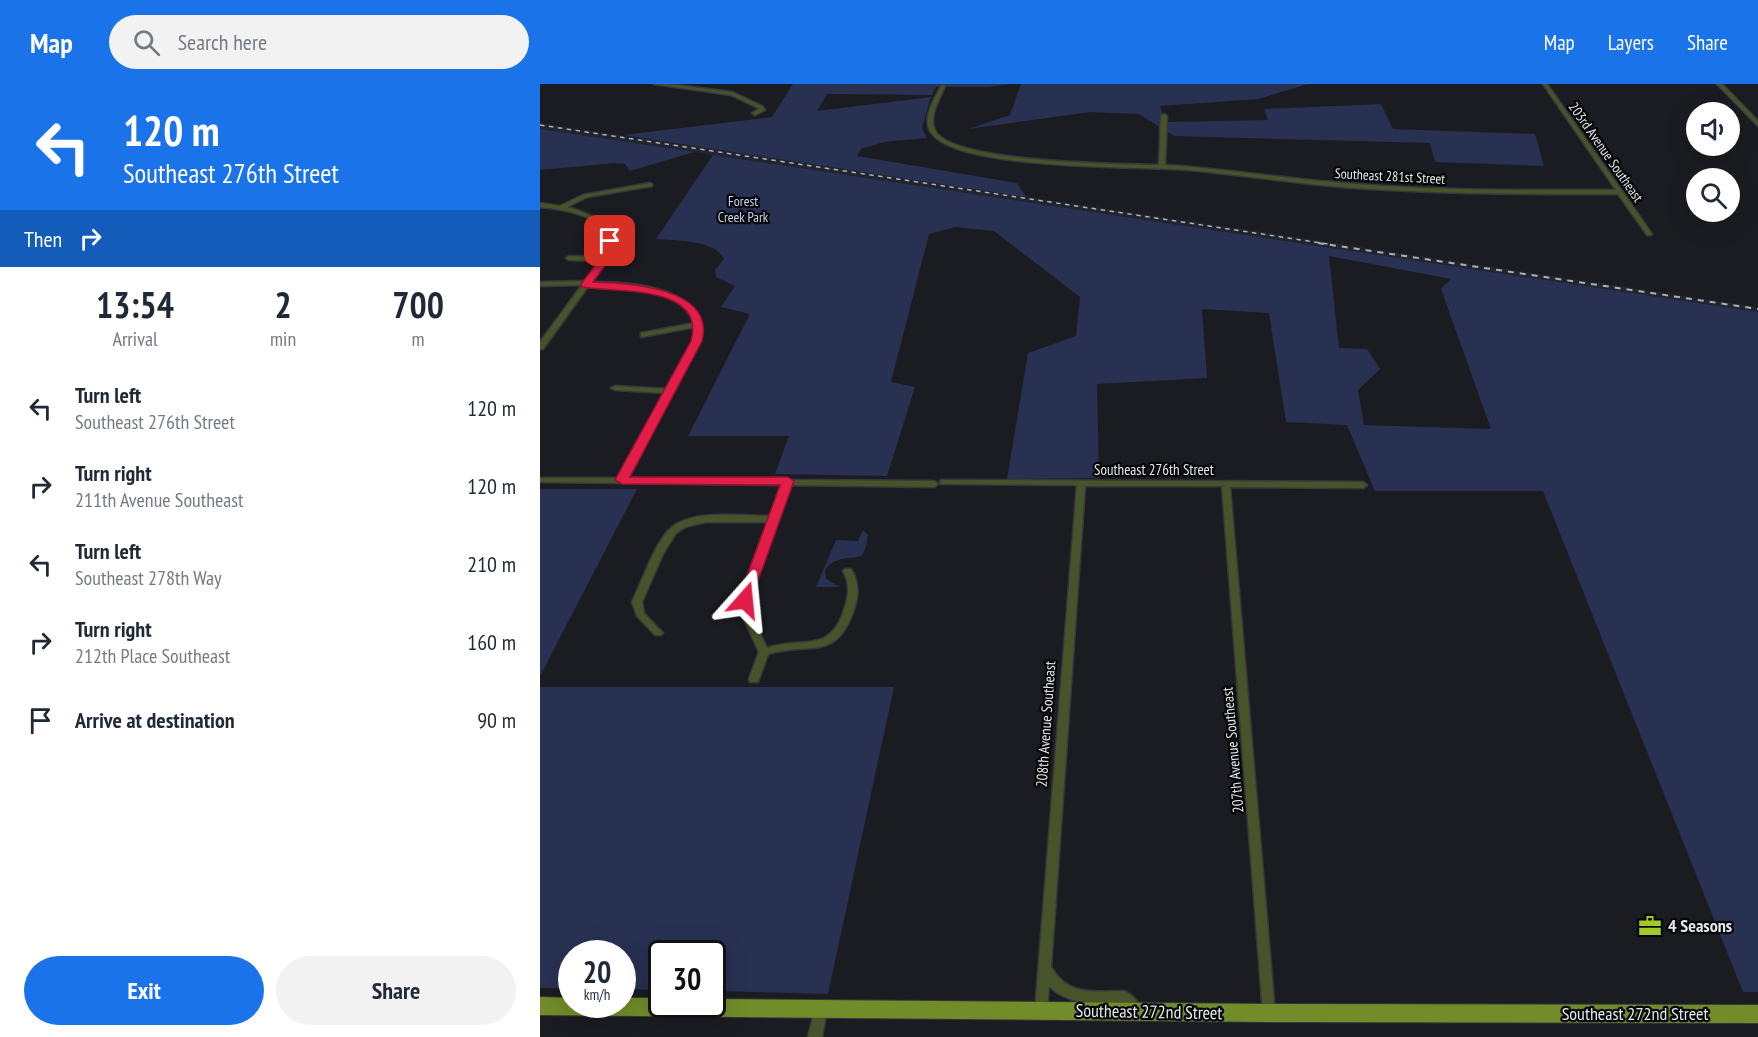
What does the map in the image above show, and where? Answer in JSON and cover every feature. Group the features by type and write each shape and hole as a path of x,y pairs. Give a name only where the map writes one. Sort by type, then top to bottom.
{"main road":[{"name":"Southeast 272nd Street","path":"540,1006 1269,1013 1758,1014"}],"street":[{"path":"656,84 732,94 760,107 762,110 755,113"},
{"name":"203rd Avenue Southeast","path":"1545,84 1649,234"},
{"path":"1719,84 1758,124"},
{"name":"Southeast 281st Street","path":"943,86 929,120 932,131 941,140 968,151 1011,158 1162,166 1385,189 1618,192"},
{"path":"1162,166 1164,116"},
{"path":"561,208 581,197 597,192 650,185"},
{"path":"540,205 578,212 600,223 610,241 605,259 540,347"},
{"path":"568,258 605,259"},
{"path":"540,284 628,286 667,294 690,309 699,324 697,341 622,480"},
{"path":"644,335 699,324"},
{"path":"615,388 671,391"},
{"path":"540,480 934,484"},
{"path":"754,679 764,652 744,609 746,593 788,481"},
{"name":"Southeast 276th Street","path":"944,482 1363,485"},
{"name":"208th Avenue Southeast","path":"1041,1011 1081,483"},
{"name":"207th Avenue Southeast","path":"1226,484 1269,1013"},
{"path":"658,633 640,614 638,602 675,529 702,519 773,519"},
{"path":"764,652 786,645 815,646 833,640 841,631 846,620 854,590 853,580 848,571"},
{"path":"1044,967 1050,979 1071,995 1124,997 1137,1012"},
{"path":"814,1037 821,1010"}],"shaded area":[{"path":"540,123 1758,307 1758,312 540,129"}],"green space":[{"path":"793,84 1011,84 988,87 936,87 932,95 827,94 817,111 931,97 922,128 927,138 884,142 861,149 857,156 1017,183 1026,197 623,135 772,117"},
{"path":"1021,84 1308,84 1258,99 1160,106 1165,122 1268,120 1264,109 1381,104 1393,129 1535,134 1544,166 1435,162 1430,143 1174,136 1139,114 1090,112 968,129 1010,115"},
{"path":"540,129 694,152 630,171 625,164 615,163 540,170"},
{"name":"Forest Creek Park","path":"713,155 1758,312 1758,992 1743,992 1543,491 1375,491 1347,425 1286,422 1269,313 1202,309 1207,378 1097,384 1099,478 1007,479 1028,353 1076,336 1080,297 994,231 956,227 929,234 891,382 915,387 887,476 775,474 789,436 688,436 750,314 721,307 735,286 716,277 715,270 724,259 719,252 703,244 656,239","holes":["1329,256 1451,279 1441,289 1491,429 1364,425 1358,390 1380,369 1367,349 1339,348"]},
{"path":"540,489 637,489 540,676"},
{"path":"863,530 868,535 863,554 835,561 825,570 826,579 840,587 816,587 836,540 858,541"},
{"path":"540,687 894,687 828,994 726,991 726,940 648,940 648,990 636,989 636,940 558,940 558,988 540,988"}],"railway":[{"path":"540,125 1328,244"},
{"path":"1318,243 1758,309"}],"place":[{"name":"4 Seasons","path":"1650,926"}],"route":[{"path":"610,241 605,259 586,284 628,286 667,294 678,299 690,309 696,316 700,330 697,341 671,391 622,480 788,481 745,600"}]}
